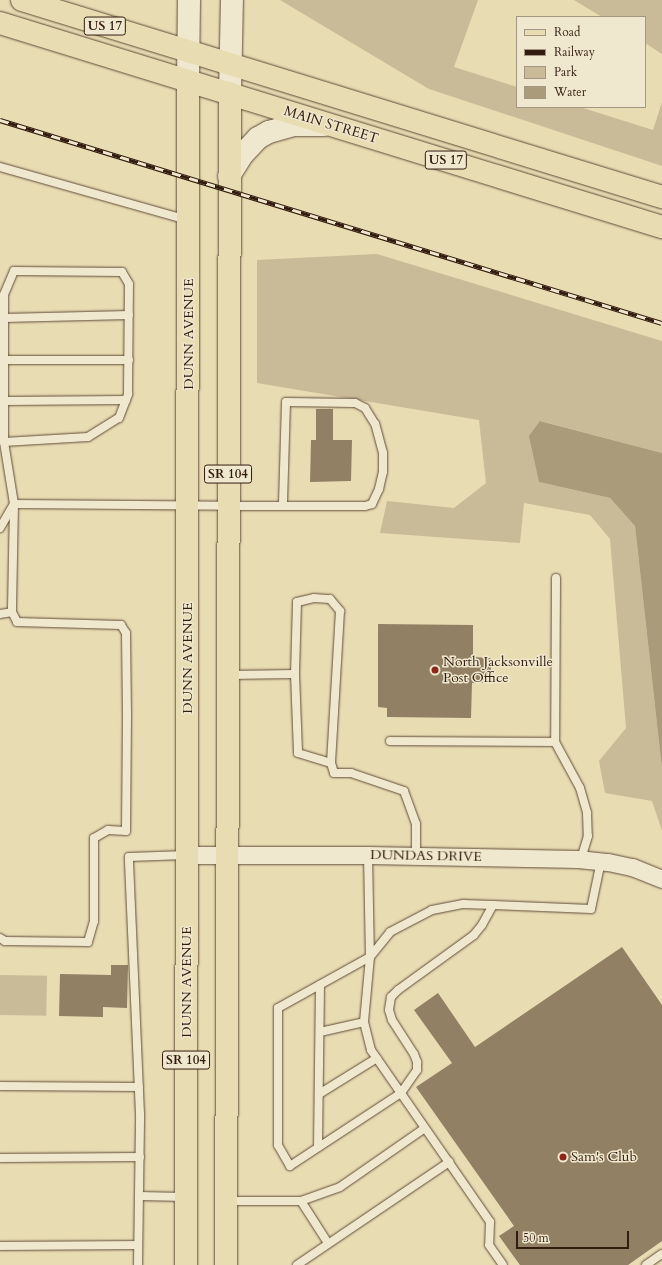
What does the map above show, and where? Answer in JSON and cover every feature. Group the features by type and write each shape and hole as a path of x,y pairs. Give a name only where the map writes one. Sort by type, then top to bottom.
{"main road":[{"name":"DUNN AVENUE","path":"186,1265 189,0"},
{"path":"231,64 232,0"},
{"name":"MAIN STREET","path":"35,2 189,52 662,197"},
{"name":"MAIN STREET","path":"0,23 662,227"},
{"name":"SR 104","path":"226,1265 229,176 231,64"},
{"path":"229,176 243,154 258,138 268,132 293,125 332,125"}],"street":[{"name":"DUNDAS DRIVE","path":"187,855 368,855 581,859 632,867 662,879"}],"lane":[{"path":"0,166 189,220"},
{"path":"0,938 5,941 88,942 94,921 94,838 108,830 126,831 126,633 121,625 17,622 12,612 14,504 4,442 4,295 14,271 122,272 129,284 129,360 128,394 119,418 88,437 4,442"},
{"path":"4,318 129,315"},
{"path":"4,360 129,360"},
{"path":"4,401 126,400"},
{"path":"14,504 228,506 282,506 365,506 372,504 379,489 383,472 383,453 375,424 365,408 355,403 286,402 282,506"},
{"path":"0,528 14,504"},
{"path":"556,578 555,742 580,788 587,813 588,836 581,859"},
{"path":"331,763 298,753 295,674 297,602 314,598 330,599 340,611 331,763 334,773 351,773 404,791 416,824 416,856"},
{"path":"0,614 12,612"},
{"path":"228,675 295,674"},
{"path":"390,742 555,742"},
{"path":"138,1265 140,1157 139,1087 129,857 187,855"},
{"path":"368,855 370,958 364,1022 371,1050 490,1222 490,1245 503,1265"},
{"path":"493,905 482,925 474,935 398,990 391,997 389,1010 392,1020 414,1054 417,1062 417,1070 401,1093 290,1166 278,1145 278,1008 370,958 390,932 432,910 463,904 493,905 591,909 601,862"},
{"path":"318,1147 320,985"},
{"path":"320,1032 364,1022"},
{"path":"319,1094 377,1058"},
{"path":"0,1086 139,1087"},
{"path":"226,1201 301,1201 340,1187 425,1128"},
{"path":"0,1158 140,1157"},
{"path":"297,1265 449,1162"},
{"path":"139,1196 186,1197"},
{"path":"301,1201 328,1243"},
{"path":"0,1246 138,1245"},
{"path":"646,1265 662,1254"}],"green space":[{"path":"280,0 478,0 454,67 516,87 516,108 583,108 653,130 662,102 662,166 429,89"},
{"path":"574,0 662,0 662,54 646,44 646,16 600,16"},
{"path":"377,254 662,341 662,453 541,421 539,482 610,498 635,526 662,769 662,831 652,801 605,793 599,761 626,728 610,539 590,515 524,503 520,543 380,533 387,501 454,508 486,483 479,420 257,383 257,260"},
{"path":"0,975 47,976 46,1016 0,1015"}],"water":[{"path":"540,421 662,453 662,769 635,526 610,498 539,482 529,436"}],"building":[{"path":"316,409 333,409 333,440 352,440 351,481 310,482 311,440 316,440"},
{"name":"North Jacksonville Post Office","path":"378,624 473,625 473,657 491,658 491,683 472,683 471,718 387,717 387,708 378,707"},
{"name":"Sam's Club","path":"622,947 662,1005 662,1241 628,1265 520,1265 499,1236 514,1226 416,1087 452,1063 414,1010 438,993 475,1047"},
{"path":"111,965 128,965 127,1008 103,1007 103,1017 59,1016 60,974 111,975"}],"railway":[{"path":"0,120 662,323"}],"place":[{"name":"North Jacksonville Post Office","path":"435,670"},
{"name":"Sam's Club","path":"563,1157"}]}
